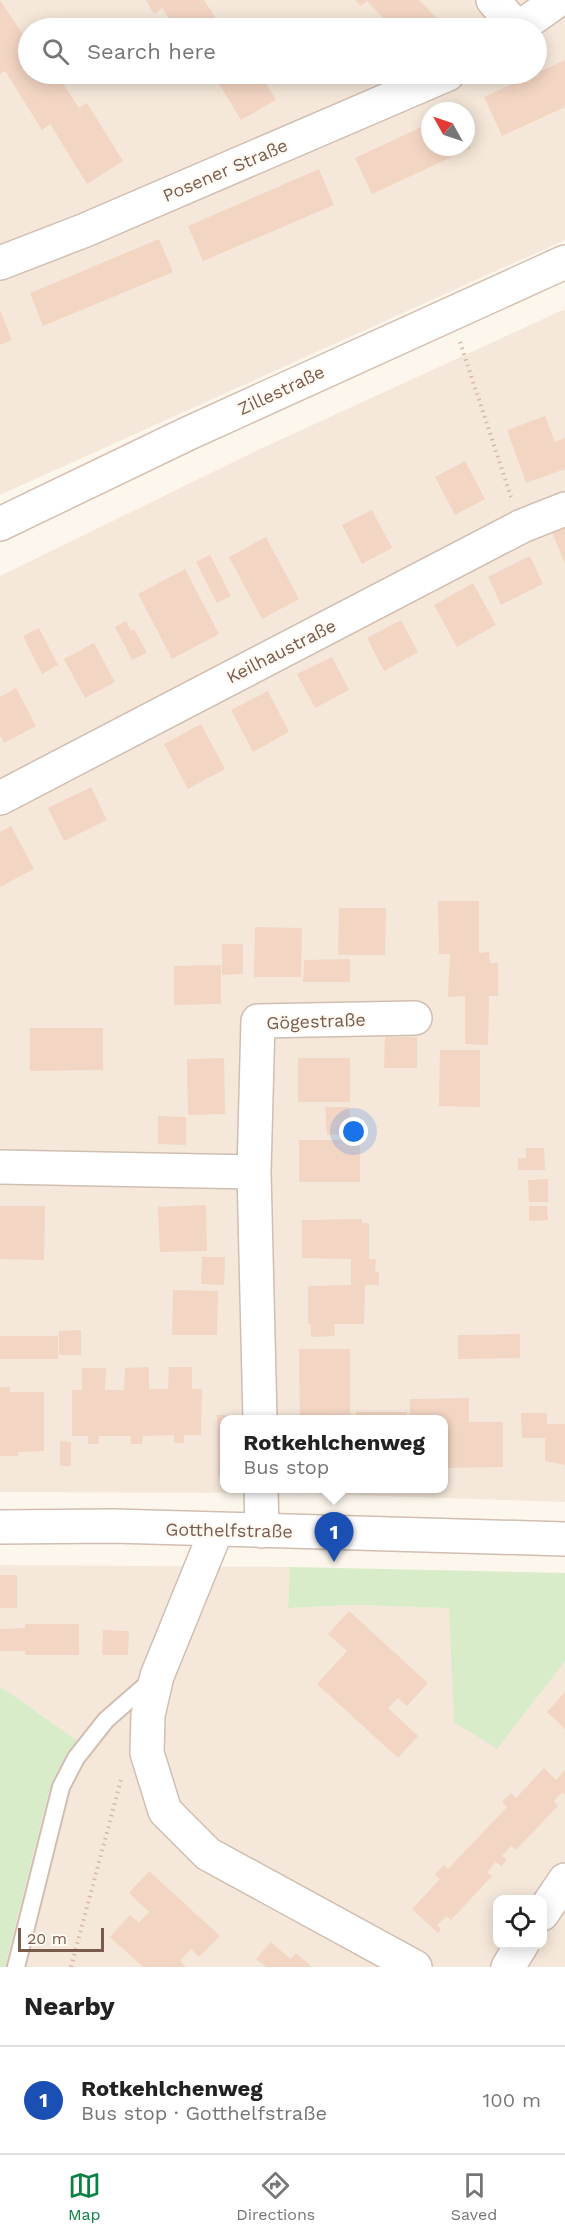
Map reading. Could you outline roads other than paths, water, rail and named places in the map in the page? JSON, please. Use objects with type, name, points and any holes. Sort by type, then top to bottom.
[{"type":"street","points":[[493,0],[509,18]]},
{"type":"street","points":[[532,18],[558,0]]},
{"type":"street","name":"Posener Straße","points":[[0,262],[83,231],[425,84]]},
{"type":"street","name":"Zillestraße","points":[[0,524],[450,313],[565,262]]},
{"type":"street","name":"Keilhaustraße","points":[[0,798],[522,526],[565,510]]},
{"type":"street","name":"Gögestraße","points":[[260,1415],[254,1172],[258,1021],[415,1018]]},
{"type":"street","points":[[0,1167],[254,1172]]},
{"type":"street","points":[[261,1493],[262,1530]]},
{"type":"street","name":"Gotthelfstraße","points":[[0,1527],[113,1526],[216,1531],[262,1530],[565,1539]]},
{"type":"street","points":[[216,1531],[157,1676],[148,1715],[147,1753],[165,1811],[208,1854],[415,1967]]},
{"type":"street","points":[[547,1908],[565,1880]]},
{"type":"street","points":[[507,1967],[519,1949]]},
{"type":"lane","points":[[15,1967],[61,1787],[76,1758],[106,1720],[157,1676]]},
{"type":"place","name":"Rotkehlchenweg","points":[[334,1562]]}]
